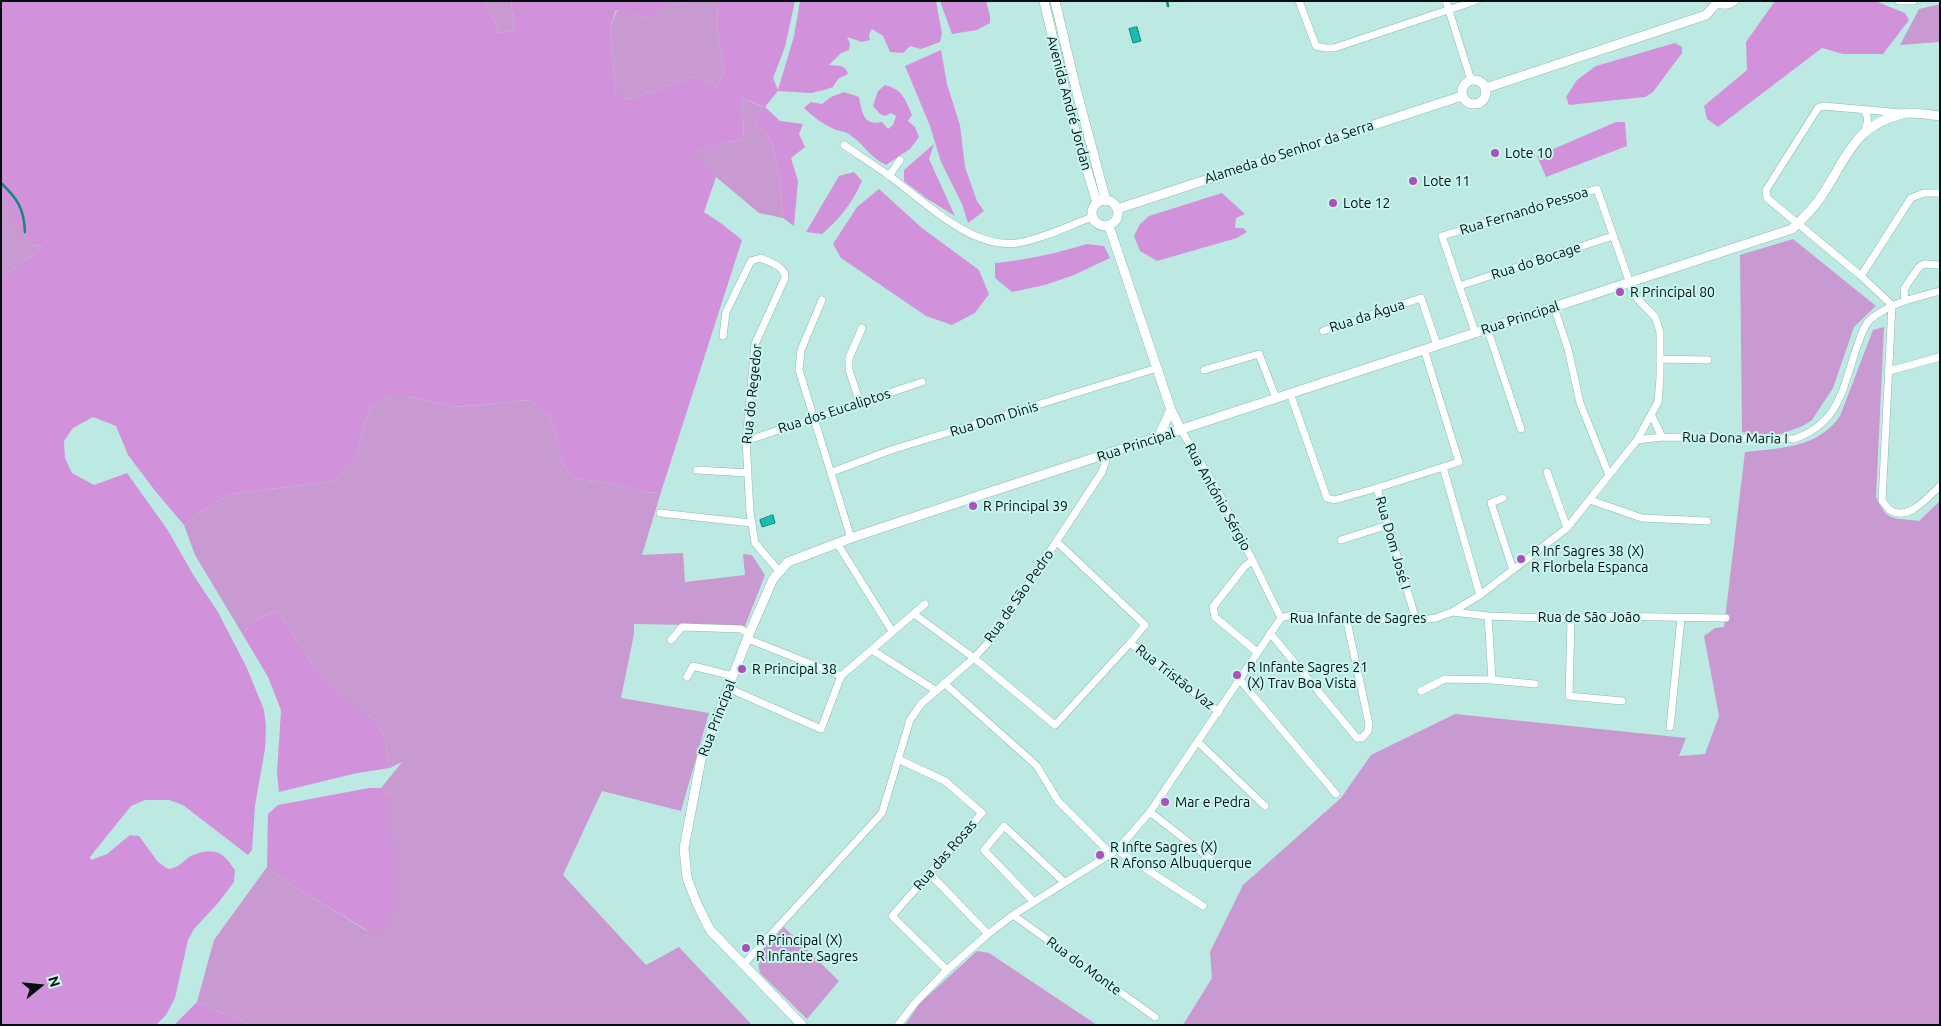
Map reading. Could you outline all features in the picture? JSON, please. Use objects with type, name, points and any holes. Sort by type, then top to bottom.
[{"type":"street","name":"Avenida André Jordan","points":[[1044,1],[1074,127],[1102,202]]},
{"type":"street","name":"Avenida André Jordan","points":[[1055,1],[1102,202]]},
{"type":"street","points":[[1299,1],[1316,46],[1326,48],[1334,48],[1475,1]]},
{"type":"street","points":[[1446,1],[1471,80]]},
{"type":"street","points":[[1486,88],[1706,15],[1716,2],[1729,5],[1735,1]]},
{"type":"street","points":[[1899,1],[1913,1]]},
{"type":"street","points":[[1471,80],[1480,81],[1486,88],[1485,97],[1478,104],[1469,103],[1462,96],[1463,86],[1471,80]]},
{"type":"street","name":"Alameda do Senhor da Serra","points":[[1116,209],[1462,96]]},
{"type":"street","points":[[1904,113],[1823,106],[1818,108],[1766,190],[1767,198],[1862,276],[1892,305],[1882,501],[1890,510],[1901,513],[1915,509],[1940,486]]},
{"type":"street","points":[[1864,110],[1868,116],[1865,130]]},
{"type":"street","name":"Rua Principal","points":[[802,1025],[710,930],[686,878],[684,848],[701,759],[748,636],[773,578],[788,562],[851,538],[1487,328],[1792,230],[1818,200],[1865,130],[1876,123],[1904,113],[1940,116]]},
{"type":"street","points":[[844,145],[962,229],[978,237],[998,242],[1016,243],[1042,236],[1092,217]]},
{"type":"street","points":[[890,176],[900,160]]},
{"type":"street","name":"Rua Fernando Pessoa","points":[[1459,286],[1442,236],[1598,189],[1629,282]]},
{"type":"street","points":[[1862,276],[1911,198],[1924,193],[1940,193]]},
{"type":"street","points":[[1102,202],[1111,202],[1116,209],[1116,219],[1109,226],[1099,225],[1092,217],[1092,212],[1102,202]]},
{"type":"street","name":"Rua António Sérgio","points":[[1109,226],[1171,410],[1220,494],[1282,618]]},
{"type":"street","name":"Rua do Bocage","points":[[1459,286],[1613,236]]},
{"type":"street","name":"Rua do Regedor","points":[[723,336],[726,312],[751,261],[761,258],[782,268],[785,278],[754,344],[746,441],[751,523],[756,543],[780,571]]},
{"type":"street","points":[[1905,301],[1904,289],[1919,267],[1924,264],[1940,265]]},
{"type":"street","name":"Rua Infante de Sagres","points":[[898,1025],[915,1003],[947,970],[988,934],[1033,901],[1114,852],[1150,812],[1219,712],[1257,652],[1282,618],[1291,615],[1416,620],[1436,618],[1452,612],[1480,595],[1567,528],[1637,440],[1652,416],[1658,402],[1660,332],[1655,317],[1634,295],[1629,282]]},
{"type":"street","points":[[1459,286],[1475,332]]},
{"type":"street","name":"Rua Dona Maria I","points":[[1637,440],[1662,436],[1794,439],[1807,434],[1819,427],[1830,416],[1838,402],[1865,326],[1871,318],[1892,305],[1940,292]]},
{"type":"street","name":"Rua da Água","points":[[1323,330],[1421,298],[1437,345]]},
{"type":"street","points":[[822,300],[801,350],[799,370],[851,538]]},
{"type":"street","points":[[1554,307],[1568,349],[1580,403],[1609,475]]},
{"type":"street","points":[[860,403],[849,370],[849,358],[862,328]]},
{"type":"street","points":[[1487,328],[1520,429]]},
{"type":"street","name":"Rua Dom José I","points":[[1416,620],[1377,488],[1459,462],[1424,349]]},
{"type":"street","points":[[1204,370],[1259,354],[1276,398]]},
{"type":"street","points":[[1889,371],[1940,357]]},
{"type":"street","points":[[1660,359],[1708,360]]},
{"type":"street","name":"Rua Dom Dinis","points":[[832,472],[891,450],[1157,368]]},
{"type":"street","name":"Rua dos Eucaliptos","points":[[746,441],[922,382]]},
{"type":"street","points":[[1290,393],[1327,498],[1334,500],[1377,488]]},
{"type":"street","points":[[1158,438],[1171,410]]},
{"type":"street","name":"Rua Dona Maria I","points":[[1652,416],[1662,436]]},
{"type":"street","name":"Rua de São Pedro","points":[[743,965],[882,813],[910,720],[921,704],[935,690],[974,658],[995,635],[1102,472],[1108,454]]},
{"type":"street","points":[[1443,467],[1480,595]]},
{"type":"street","points":[[697,470],[748,473]]},
{"type":"street","points":[[1547,472],[1567,528]]},
{"type":"street","points":[[1503,498],[1491,502],[1513,570]]},
{"type":"street","points":[[1590,500],[1642,518],[1707,521]]},
{"type":"street","points":[[660,513],[751,523]]},
{"type":"street","points":[[1340,540],[1388,525]]},
{"type":"street","points":[[914,614],[974,658],[1055,726],[1145,625],[1057,542]]},
{"type":"street","points":[[837,543],[892,631]]},
{"type":"street","points":[[1252,561],[1213,607],[1215,617],[1257,652]]},
{"type":"street","points":[[728,688],[821,729],[841,676],[925,604]]},
{"type":"street","name":"Rua de São João","points":[[1452,612],[1488,616],[1571,619],[1599,616],[1726,618]]},
{"type":"street","points":[[1488,616],[1492,680]]},
{"type":"street","points":[[1270,633],[1357,738],[1362,738],[1368,731],[1369,724],[1346,617]]},
{"type":"street","points":[[1670,727],[1681,618]]},
{"type":"street","points":[[1571,619],[1569,696],[1622,701]]},
{"type":"street","points":[[671,640],[682,627],[741,629],[748,636],[841,676]]},
{"type":"street","name":"Rua Tristão Vaz","points":[[1130,643],[1219,712]]},
{"type":"street","points":[[872,650],[935,690]]},
{"type":"street","points":[[687,677],[693,666],[733,676]]},
{"type":"street","points":[[1420,691],[1445,678],[1535,684]]},
{"type":"street","points":[[1240,680],[1336,794]]},
{"type":"street","points":[[944,683],[1037,766],[1058,801],[1114,852],[1203,906]]},
{"type":"street","points":[[1198,742],[1264,806]]},
{"type":"street","name":"Rua das Rosas","points":[[898,759],[945,781],[982,813],[892,916],[947,970]]},
{"type":"street","points":[[1150,812],[1219,866]]},
{"type":"street","points":[[1033,901],[984,850],[1004,826],[1064,882]]},
{"type":"street","points":[[929,873],[988,934]]},
{"type":"street","name":"Rua do Monte","points":[[1013,915],[1154,1017]]},
{"type":"shaded area","points":[[1,1],[486,1],[499,33],[514,30],[511,1],[689,1],[677,5],[665,4],[651,19],[616,10],[610,28],[616,93],[627,100],[693,77],[717,87],[724,72],[717,26],[718,1],[795,1],[785,47],[773,78],[778,90],[794,36],[800,1],[936,1],[942,34],[940,42],[921,49],[910,46],[903,53],[890,52],[883,36],[872,29],[869,34],[870,40],[862,42],[847,37],[850,43],[849,50],[841,53],[829,65],[843,67],[848,74],[838,79],[833,87],[811,93],[778,91],[765,107],[780,121],[803,124],[799,134],[805,147],[791,158],[798,181],[794,226],[783,218],[780,182],[772,141],[755,124],[764,107],[742,98],[744,138],[692,152],[716,177],[704,212],[742,240],[661,492],[645,493],[618,484],[572,478],[562,461],[551,417],[530,400],[455,407],[406,396],[389,396],[372,406],[365,422],[356,458],[334,481],[230,494],[204,509],[184,525],[128,455],[116,426],[93,417],[73,428],[64,441],[65,458],[72,473],[94,485],[127,473],[167,529],[194,576],[218,612],[247,668],[264,710],[266,726],[265,749],[255,806],[252,850],[248,855],[183,805],[169,800],[145,800],[131,806],[90,857],[91,860],[107,854],[130,835],[139,836],[158,862],[168,869],[177,866],[196,854],[210,851],[224,856],[235,870],[234,882],[194,929],[188,940],[175,998],[166,1015],[156,1025],[1,1025],[1,278],[43,247],[30,245],[1,195]]},
{"type":"shaded area","points":[[486,1],[511,1],[514,30],[499,33]]},
{"type":"shaded area","points":[[689,1],[718,1],[717,26],[724,72],[717,87],[693,77],[627,100],[616,94],[610,28],[617,10],[651,19],[665,3],[677,5]]},
{"type":"shaded area","points":[[940,1],[986,1],[990,23],[977,30],[952,34]]},
{"type":"shaded area","points":[[1775,1],[1875,1],[1905,13],[1909,20],[1883,54],[1843,54],[1822,48],[1718,127],[1707,119],[1704,106],[1747,70],[1746,42]]},
{"type":"shaded area","points":[[1940,4],[1940,42],[1900,45],[1919,9]]},
{"type":"shaded area","points":[[1675,43],[1682,47],[1682,53],[1653,92],[1645,97],[1569,105],[1566,97],[1577,80],[1596,66]]},
{"type":"shaded area","points":[[941,50],[947,84],[960,125],[965,167],[977,201],[984,211],[968,223],[962,204],[941,162],[930,126],[905,66]]},
{"type":"shaded area","points":[[885,85],[900,92],[903,96],[912,115],[908,121],[915,127],[919,137],[910,149],[886,165],[875,158],[852,136],[827,125],[804,108],[811,102],[822,104],[831,97],[844,92],[859,97],[864,117],[867,120],[876,123],[882,122],[888,129],[893,125],[896,116],[891,113],[885,116],[880,114],[873,106],[878,91]]},
{"type":"shaded area","points":[[742,98],[765,108],[755,124],[772,141],[780,182],[783,218],[759,213],[716,177],[691,152],[744,138]]},
{"type":"shaded area","points":[[1616,122],[1625,122],[1627,146],[1546,177],[1537,156]]},
{"type":"shaded area","points":[[934,144],[929,159],[955,216],[926,198],[904,181],[904,170]]},
{"type":"shaded area","points":[[854,172],[862,181],[845,210],[822,234],[806,232],[839,176]]},
{"type":"shaded area","points":[[879,189],[922,228],[979,270],[989,294],[975,313],[952,325],[926,316],[841,258],[833,244],[857,207]]},
{"type":"shaded area","points":[[1,192],[30,245],[43,247],[1,278]]},
{"type":"shaded area","points":[[1222,193],[1245,214],[1236,218],[1235,228],[1243,228],[1247,232],[1237,238],[1157,261],[1140,251],[1134,236],[1140,224],[1149,216]]},
{"type":"shaded area","points":[[1793,239],[1876,306],[1854,327],[1833,388],[1812,420],[1803,426],[1781,434],[1751,434],[1742,432],[1740,255]]},
{"type":"shaded area","points":[[1087,244],[1104,246],[1110,258],[1074,275],[1045,285],[1012,292],[995,278],[995,263],[1042,256]]},
{"type":"shaded area","points":[[1884,327],[1876,497],[1888,515],[1897,519],[1919,521],[1940,501],[1940,1025],[1183,1025],[1212,978],[1210,952],[1243,885],[1341,798],[1371,755],[1455,714],[1686,738],[1679,756],[1705,754],[1719,716],[1704,636],[1715,628],[1724,627],[1745,452],[1798,444],[1821,435],[1831,427],[1840,416],[1873,330]]},
{"type":"shaded area","points":[[389,396],[406,396],[455,407],[530,400],[551,417],[562,461],[572,478],[618,484],[645,493],[661,492],[642,555],[683,553],[685,582],[745,575],[743,554],[752,555],[765,575],[745,626],[634,624],[634,634],[621,698],[709,713],[681,811],[602,791],[563,875],[646,965],[679,947],[752,1025],[251,1025],[197,1002],[214,940],[267,867],[367,931],[389,796],[381,788],[402,762],[390,768],[385,741],[376,723],[370,716],[352,707],[332,687],[301,648],[278,610],[251,622],[243,635],[195,555],[184,525],[204,509],[230,494],[334,481],[356,458],[365,422],[372,406]]},
{"type":"shaded area","points":[[278,610],[301,648],[332,687],[352,706],[370,716],[376,723],[385,741],[390,768],[357,773],[279,792],[277,773],[281,710],[268,677],[243,635],[251,622]]},
{"type":"shaded area","points":[[369,788],[381,788],[389,796],[394,863],[394,905],[388,927],[368,931],[267,867],[268,814],[278,805]]},
{"type":"shaded area","points":[[784,927],[839,981],[807,1019],[760,973],[759,959],[762,953]]},
{"type":"shaded area","points":[[977,951],[989,953],[1097,1025],[905,1025],[920,1003]]},
{"type":"shaded area","points":[[197,1002],[251,1025],[174,1025]]},
{"type":"water","points":[[1137,27],[1141,41],[1133,43],[1129,29]]},
{"type":"water","points":[[773,515],[775,523],[762,527],[760,520]]},
{"type":"waterway","points":[[1167,1],[1168,6]]},
{"type":"waterway","points":[[1,183],[12,194],[19,205],[25,232]]},
{"type":"place","name":"Lote 10","points":[[1495,153]]},
{"type":"place","name":"Lote 11","points":[[1413,181]]},
{"type":"place","name":"Lote 12","points":[[1333,203]]},
{"type":"place","name":"R Principal 80","points":[[1620,292]]},
{"type":"place","name":"R Principal 39","points":[[973,506]]},
{"type":"place","name":"R Inf Sagres 38 (X) R Florbela Espanca","points":[[1521,559]]},
{"type":"place","name":"R Principal 38","points":[[742,669]]},
{"type":"place","name":"R Infante Sagres 21 (X) Trav Boa Vista","points":[[1237,675]]},
{"type":"place","name":"Mar e Pedra","points":[[1165,802]]},
{"type":"place","name":"R Infte Sagres (X) R Afonso Albuquerque","points":[[1100,855]]},
{"type":"place","name":"R Principal (X) R Infante Sagres","points":[[746,948]]}]
